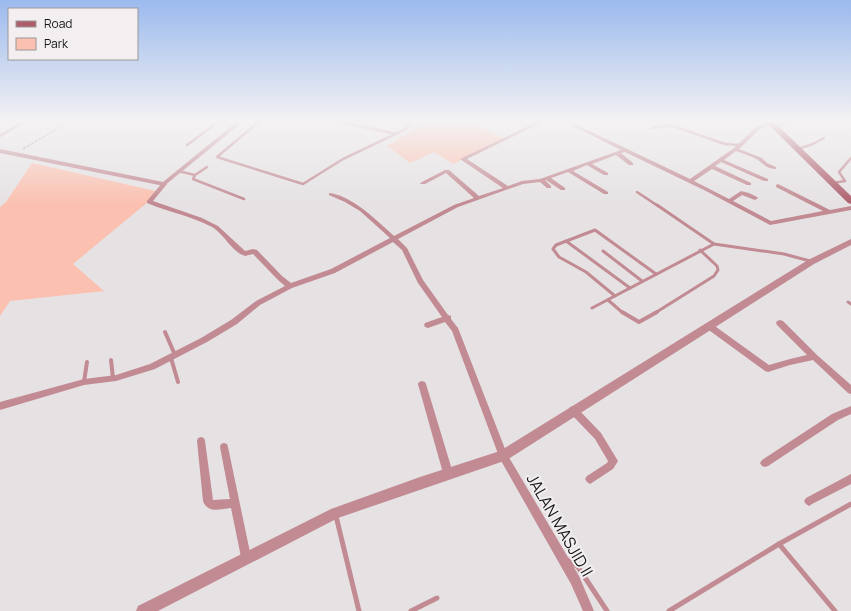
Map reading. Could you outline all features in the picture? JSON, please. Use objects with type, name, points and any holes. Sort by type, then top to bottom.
[{"type":"main road","points":[[798,149],[851,202]]},
{"type":"street","points":[[206,149],[164,184],[149,202],[215,226],[235,244],[242,253],[245,254],[253,251],[255,252],[290,286]]},
{"type":"street","points":[[485,149],[463,159],[507,188]]},
{"type":"street","points":[[622,149],[690,181],[770,223],[851,208]]},
{"type":"street","points":[[690,181],[712,167],[735,149]]},
{"type":"street","points":[[740,149],[760,159],[764,164],[774,168]]},
{"type":"street","points":[[0,406],[84,382],[113,378],[152,367],[204,340],[234,322],[258,303],[290,286],[333,271],[456,206],[522,183],[544,179],[625,150]]},
{"type":"street","points":[[0,151],[164,184]]},
{"type":"street","points":[[617,152],[631,164]]},
{"type":"street","points":[[721,160],[766,180]]},
{"type":"street","points":[[587,163],[606,174]]},
{"type":"street","points":[[712,167],[749,184]]},
{"type":"street","points":[[568,170],[606,193]]},
{"type":"street","points":[[423,183],[447,172],[478,198]]},
{"type":"street","points":[[544,179],[549,187]]},
{"type":"street","points":[[544,179],[563,189]]},
{"type":"street","points":[[778,186],[829,212]]},
{"type":"street","points":[[729,201],[741,193],[755,198]]},
{"type":"street","name":"JALAN MASJID II","points":[[331,194],[362,210],[405,249],[420,281],[448,318],[455,330],[503,456],[575,580],[589,611]]},
{"type":"street","points":[[143,611],[335,513],[448,473],[503,456],[573,410],[811,262],[851,242]]},
{"type":"street","points":[[428,325],[448,318]]},
{"type":"street","points":[[780,324],[814,358],[851,390]]},
{"type":"street","points":[[709,326],[768,369],[790,362],[814,358]]},
{"type":"street","points":[[422,384],[448,473]]},
{"type":"street","points":[[573,410],[598,436],[613,461],[610,466],[590,479]]},
{"type":"street","points":[[765,463],[835,417],[851,410]]},
{"type":"street","points":[[201,441],[208,501],[210,504],[214,505],[235,503]]},
{"type":"street","points":[[224,447],[246,558]]},
{"type":"street","points":[[809,501],[851,479]]},
{"type":"lane","points":[[226,149],[217,157],[301,184],[309,182],[343,159],[366,149]]},
{"type":"lane","points":[[832,183],[845,182],[839,172],[851,158]]},
{"type":"lane","points":[[178,171],[195,175],[207,167]]},
{"type":"lane","points":[[195,175],[193,179],[197,182],[244,200]]},
{"type":"lane","points":[[637,192],[714,244],[784,254],[811,262]]},
{"type":"lane","points":[[616,296],[586,272],[564,260],[554,251],[553,249],[556,245],[595,230],[656,274]]},
{"type":"lane","points":[[566,241],[630,288]]},
{"type":"lane","points":[[592,308],[714,244]]},
{"type":"lane","points":[[608,300],[632,319],[639,322],[643,321],[714,276],[718,270],[717,266],[700,250]]},
{"type":"lane","points":[[603,251],[642,282]]},
{"type":"lane","points":[[165,332],[173,357],[178,382]]},
{"type":"lane","points":[[111,360],[113,378]]},
{"type":"lane","points":[[84,382],[87,362]]},
{"type":"lane","points":[[669,611],[779,544],[851,504]]},
{"type":"lane","points":[[335,513],[359,611]]},
{"type":"lane","points":[[779,544],[835,611]]},
{"type":"lane","points":[[562,557],[578,567],[607,611]]},
{"type":"lane","points":[[411,611],[437,598]]},
{"type":"path","points":[[16,153],[23,149]]},
{"type":"green space","points":[[390,149],[484,149],[453,164],[434,152],[410,163]]},
{"type":"green space","points":[[32,163],[160,192],[73,264],[104,291],[10,301],[0,316],[0,207],[6,202]]}]
